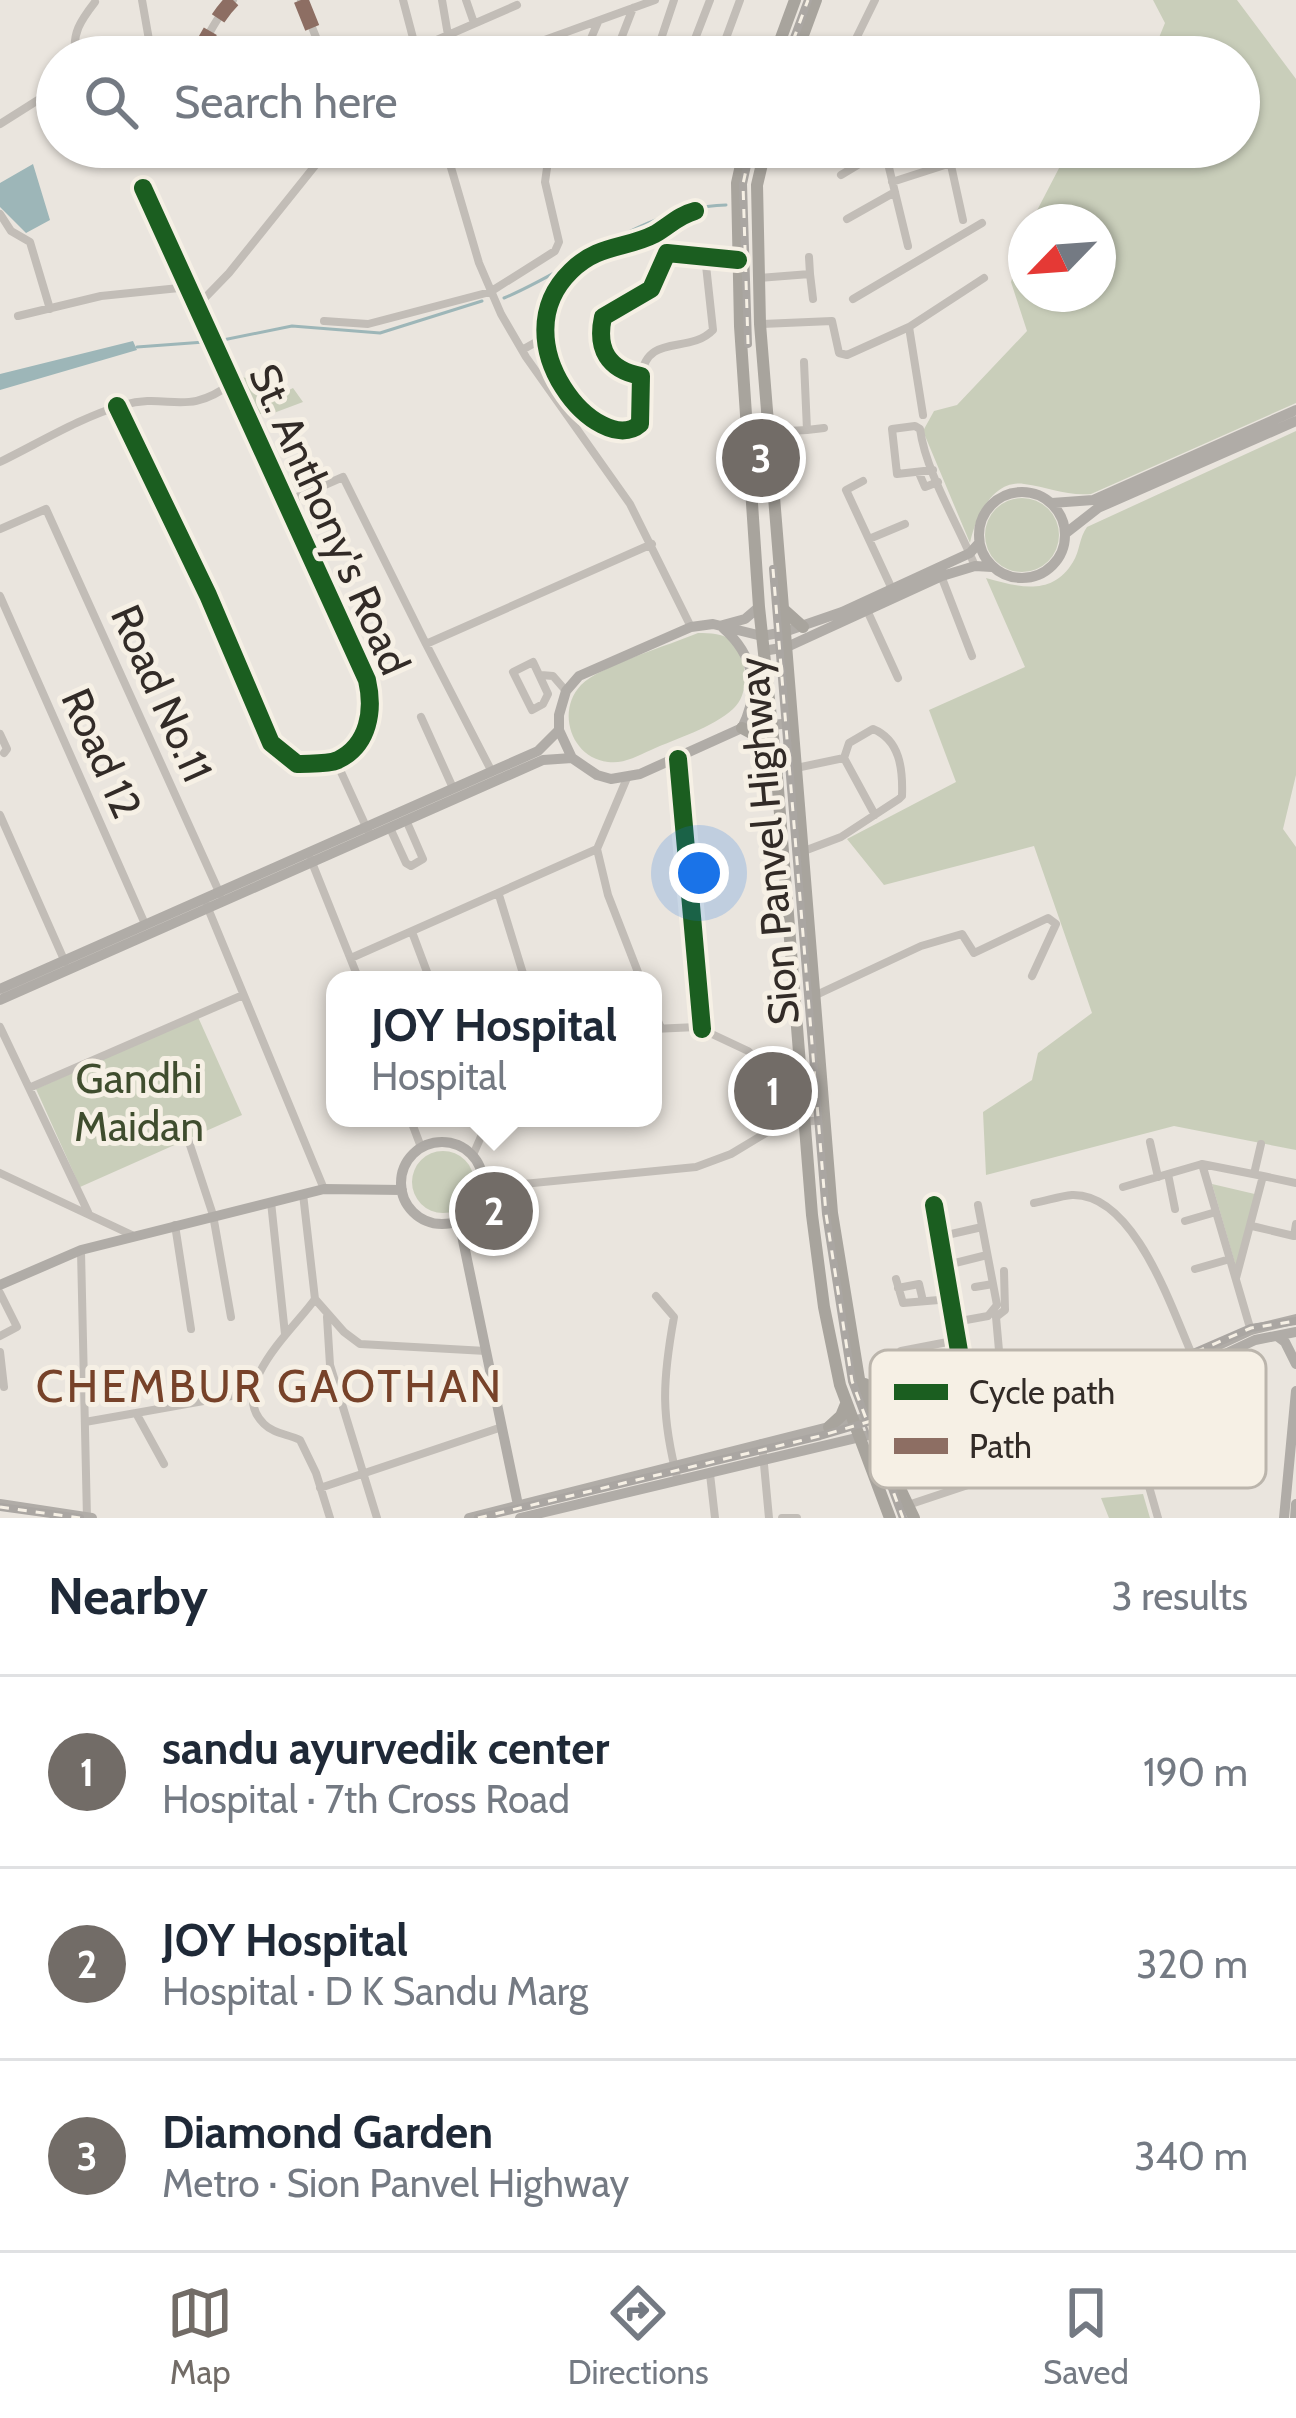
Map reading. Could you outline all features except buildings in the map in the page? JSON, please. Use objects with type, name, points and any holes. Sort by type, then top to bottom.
[{"type":"highway","points":[[782,36],[795,0]]},
{"type":"highway","points":[[803,36],[816,0]]},
{"type":"highway","name":"Sion Panvel Highway","points":[[741,168],[738,260],[759,607],[803,1119],[824,1307],[846,1404],[870,1469]]},
{"type":"highway","name":"Sion Panvel Highway","points":[[761,168],[757,185],[760,324],[832,1213],[860,1379],[870,1410]]},
{"type":"highway","points":[[782,608],[813,627]]},
{"type":"highway","points":[[742,728],[755,735],[776,764]]},
{"type":"highway","points":[[860,1379],[870,1388]]},
{"type":"highway","points":[[829,1427],[842,1416],[846,1404]]},
{"type":"highway","name":"Sion Panvel Highway","points":[[878,1488],[890,1518]]},
{"type":"highway","name":"Sion Panvel Highway","points":[[900,1489],[911,1512]]},
{"type":"main road","points":[[720,626],[762,644],[786,639],[972,560],[1004,575],[1034,578],[1058,561],[1066,533],[1098,508],[1288,421],[1296,410]]},
{"type":"main road","points":[[972,560],[980,543],[983,516],[1001,497],[1028,492],[1052,503],[1093,500],[1231,445]]},
{"type":"main road","points":[[1052,503],[1066,533]]},
{"type":"main road","points":[[980,543],[992,567]]},
{"type":"main road","points":[[759,607],[745,619],[691,627],[592,668],[564,696],[560,730],[572,758],[596,775],[627,778],[742,728],[792,723]]},
{"type":"main road","points":[[720,626],[747,653],[752,669],[750,712],[742,728]]},
{"type":"main road","points":[[0,1000],[545,747],[560,730]]},
{"type":"main road","points":[[368,832],[390,828],[543,760],[572,758]]},
{"type":"main road","points":[[0,989],[66,966]]},
{"type":"main road","points":[[448,1142],[473,1156],[483,1188],[475,1208],[459,1221],[447,1224],[423,1219],[405,1201],[405,1166],[421,1147],[448,1142]]},
{"type":"main road","points":[[0,1289],[81,1250],[132,1235],[324,1189],[402,1190]]},
{"type":"main road","points":[[459,1221],[520,1518],[870,1437]]},
{"type":"main road","points":[[1225,1350],[1296,1319]]},
{"type":"main road","points":[[1253,1335],[1296,1332]]},
{"type":"main road","points":[[1277,1336],[1296,1364]]},
{"type":"main road","points":[[1219,1350],[1230,1347]]},
{"type":"main road","points":[[1295,1518],[1296,1391]]},
{"type":"main road","points":[[469,1518],[870,1416]]},
{"type":"main road","points":[[602,1483],[606,1498]]},
{"type":"main road","points":[[1284,1518],[1293,1501]]},
{"type":"main road","points":[[0,1504],[89,1518]]},
{"type":"street","points":[[142,0],[148,36]]},
{"type":"street","points":[[206,36],[233,0]]},
{"type":"street","points":[[302,0],[316,36]]},
{"type":"street","points":[[403,0],[412,36]]},
{"type":"street","points":[[442,0],[448,35],[518,5]]},
{"type":"street","points":[[466,0],[474,23]]},
{"type":"street","points":[[607,0],[611,16]]},
{"type":"street","points":[[662,36],[674,0]]},
{"type":"street","points":[[696,36],[710,0]]},
{"type":"street","points":[[727,36],[740,0]]},
{"type":"street","points":[[857,36],[875,0]]},
{"type":"street","points":[[556,36],[651,1]]},
{"type":"street","points":[[74,36],[95,2]]},
{"type":"street","points":[[622,36],[633,8]]},
{"type":"street","points":[[592,36],[598,21]]},
{"type":"street","points":[[0,124],[36,101]]},
{"type":"street","points":[[197,306],[313,168]]},
{"type":"street","points":[[452,168],[490,292],[522,350],[630,504],[691,627]]},
{"type":"street","points":[[324,321],[368,324],[490,292],[555,251],[559,242],[544,182],[546,168]]},
{"type":"street","points":[[841,175],[852,168]]},
{"type":"street","points":[[889,168],[908,246]]},
{"type":"street","points":[[848,219],[894,187],[938,168]]},
{"type":"street","points":[[951,168],[963,220]]},
{"type":"street","name":"St. Anthony's Road","points":[[143,188],[367,680],[373,705],[361,742],[336,761]]},
{"type":"street","points":[[695,211],[649,237],[610,246],[569,272],[550,306],[544,337],[552,371],[567,395],[597,421],[637,429],[643,364],[653,351],[704,338],[712,330],[705,256]]},
{"type":"street","points":[[0,214],[11,231],[30,242],[50,309]]},
{"type":"street","points":[[853,299],[982,223]]},
{"type":"street","points":[[640,376],[613,366],[607,358],[601,347],[603,317],[651,289],[667,254],[664,227]]},
{"type":"street","points":[[667,254],[738,260]]},
{"type":"street","points":[[808,257],[813,299]]},
{"type":"street","points":[[759,278],[810,274]]},
{"type":"street","points":[[760,324],[832,322],[839,353],[847,355],[909,327],[984,278]]},
{"type":"street","points":[[18,316],[101,296],[189,287]]},
{"type":"street","points":[[909,327],[923,416]]},
{"type":"street","points":[[522,350],[544,337]]},
{"type":"street","points":[[804,362],[807,430]]},
{"type":"street","points":[[0,462],[117,406],[144,400],[184,405],[211,399],[232,383]]},
{"type":"street","points":[[117,406],[208,595],[271,743],[297,764],[336,761],[368,832]]},
{"type":"street","points":[[933,470],[903,476],[896,472],[894,427],[918,427],[972,560]]},
{"type":"street","points":[[769,432],[824,428]]},
{"type":"street","points":[[919,473],[925,487],[938,482]]},
{"type":"street","points":[[286,502],[343,477],[492,772]]},
{"type":"street","points":[[863,481],[846,490],[894,593]]},
{"type":"street","name":"Road No.11","points":[[0,529],[46,509],[221,897]]},
{"type":"street","points":[[868,539],[905,524]]},
{"type":"street","points":[[426,644],[652,544]]},
{"type":"street","points":[[940,572],[972,656]]},
{"type":"street","name":"Road 12","points":[[0,596],[148,930]]},
{"type":"street","points":[[866,606],[898,678]]},
{"type":"street","points":[[533,662],[541,675],[548,694],[543,704],[530,710],[513,672],[533,662]]},
{"type":"street","points":[[541,675],[553,676],[564,696]]},
{"type":"street","points":[[548,694],[564,696]]},
{"type":"street","points":[[421,717],[454,789]]},
{"type":"street","points":[[803,852],[841,837],[875,815],[902,796],[895,748],[886,735],[873,729],[848,743],[844,758],[875,815]]},
{"type":"street","points":[[0,734],[7,749],[4,753]]},
{"type":"street","points":[[796,768],[844,758]]},
{"type":"street","points":[[678,759],[702,1029]]},
{"type":"street","points":[[627,778],[597,849],[608,896],[637,971]]},
{"type":"street","points":[[0,815],[66,966]]},
{"type":"street","points":[[390,828],[411,866],[424,859],[406,820]]},
{"type":"street","points":[[351,958],[597,849]]},
{"type":"street","points":[[309,858],[356,971]]},
{"type":"street","points":[[499,895],[523,971]]},
{"type":"street","points":[[205,904],[324,1189]]},
{"type":"street","points":[[814,996],[921,946],[962,934],[974,953],[1048,919],[1056,924],[1053,938],[1032,976]]},
{"type":"street","points":[[412,932],[427,971]]},
{"type":"street","points":[[29,1088],[243,995]]},
{"type":"street","points":[[0,1027],[88,1212]]},
{"type":"street","points":[[662,1028],[702,1029],[748,1052],[767,1068],[800,1073]]},
{"type":"street","points":[[483,1188],[696,1167],[731,1154],[781,1124],[824,1120]]},
{"type":"street","points":[[413,1127],[421,1147]]},
{"type":"street","points":[[473,1156],[485,1127]]},
{"type":"street","points":[[188,1139],[213,1216],[231,1317]]},
{"type":"street","points":[[1150,1142],[1175,1209]]},
{"type":"street","points":[[1236,1278],[1252,1226],[1261,1144]]},
{"type":"street","points":[[1202,1164],[1253,1335]]},
{"type":"street","points":[[1123,1187],[1202,1164],[1296,1184]]},
{"type":"street","points":[[0,1173],[132,1235]]},
{"type":"street","points":[[303,1194],[316,1299],[360,1344],[486,1351]]},
{"type":"street","points":[[1034,1203],[1074,1195],[1100,1202],[1116,1213],[1140,1243],[1189,1350]]},
{"type":"street","points":[[271,1202],[285,1335]]},
{"type":"street","points":[[934,1205],[960,1350]]},
{"type":"street","points":[[955,1322],[993,1312],[997,1305],[978,1205]]},
{"type":"street","points":[[1185,1221],[1216,1212]]},
{"type":"street","points":[[1252,1226],[1294,1236],[1296,1224]]},
{"type":"street","points":[[176,1225],[190,1329]]},
{"type":"street","points":[[947,1235],[982,1227]]},
{"type":"street","points":[[81,1250],[89,1518]]},
{"type":"street","points":[[951,1264],[987,1255]]},
{"type":"street","points":[[1195,1269],[1230,1259]]},
{"type":"street","points":[[999,1350],[996,1317],[1005,1310],[1004,1271]]},
{"type":"street","points":[[923,1301],[920,1284],[897,1283],[903,1303],[951,1299]]},
{"type":"street","points":[[975,1288],[993,1284]]},
{"type":"street","points":[[0,1289],[17,1327],[0,1336]]},
{"type":"street","points":[[656,1296],[674,1317],[664,1371],[664,1427],[678,1481]]},
{"type":"street","points":[[316,1299],[271,1354],[254,1392],[253,1408],[262,1423],[300,1440],[329,1518]]},
{"type":"street","points":[[327,1315],[330,1365],[377,1518]]},
{"type":"street","points":[[907,1350],[958,1340]]},
{"type":"street","points":[[0,1352],[4,1387]]},
{"type":"street","points":[[85,1422],[254,1392]]},
{"type":"street","points":[[136,1413],[164,1464]]},
{"type":"street","points":[[320,1488],[502,1427]]},
{"type":"street","points":[[762,1444],[769,1518]]},
{"type":"street","points":[[710,1474],[715,1518]]},
{"type":"street","points":[[911,1512],[966,1488]]},
{"type":"street","points":[[1149,1488],[1158,1518]]},
{"type":"street","points":[[782,1518],[797,1518]]},
{"type":"green space","points":[[1153,0],[1237,0],[1296,79],[1296,403],[1091,494],[1024,484],[1003,488],[981,512],[970,543],[923,431],[934,411],[957,405],[1027,331],[1021,312],[1116,312],[1116,204],[1040,204],[1059,168],[1260,168],[1260,36],[1160,36],[1165,23]]},
{"type":"green space","points":[[242,377],[259,381],[262,387],[276,381],[285,392],[293,388],[303,402],[259,414]]},
{"type":"green space","points":[[1296,431],[1296,775],[1283,829],[1296,847],[1296,1150],[1174,1126],[986,1175],[983,1112],[1032,1080],[1038,1053],[1092,1013],[1034,846],[884,885],[847,839],[956,782],[929,710],[1025,667],[986,578],[1022,586],[1055,581],[1073,562],[1087,527]]},
{"type":"green space","points":[[1022,498],[1048,509],[1059,535],[1048,561],[1022,572],[996,561],[985,535],[996,509]]},
{"type":"green space","points":[[698,633],[725,637],[738,649],[744,686],[733,709],[705,727],[625,761],[608,762],[585,752],[569,720],[569,707],[581,685],[619,663]]},
{"type":"green space","name":"Gandhi Maidan","points":[[198,1017],[242,1115],[80,1187],[36,1089]]},
{"type":"green space","points":[[443,1151],[465,1160],[474,1182],[465,1204],[443,1213],[421,1204],[412,1182],[421,1160]]},
{"type":"green space","points":[[1212,1184],[1259,1195],[1239,1277]]},
{"type":"green space","points":[[1143,1494],[1150,1518],[1109,1518],[1101,1498]]},
{"type":"water","points":[[33,164],[50,220],[26,233],[0,207],[0,183]]},
{"type":"water","points":[[133,341],[137,350],[0,390],[0,374]]},
{"type":"waterway","points":[[504,298],[639,227],[695,208],[726,205]]},
{"type":"waterway","points":[[137,347],[218,341],[292,326],[380,333],[482,301]]},
{"type":"railway","points":[[795,36],[808,0]]},
{"type":"railway","points":[[746,168],[748,344]]},
{"type":"railway","points":[[773,569],[826,1214],[852,1381],[870,1429]]},
{"type":"railway","points":[[1200,1350],[1251,1328],[1296,1321]]},
{"type":"railway","points":[[478,1518],[870,1421]]},
{"type":"railway","points":[[892,1488],[903,1518]]},
{"type":"railway","points":[[0,1507],[80,1518]]},
{"type":"marked path","points":[[207,36],[233,0]]},
{"type":"marked path","points":[[301,0],[316,36]]},
{"type":"cycle path","points":[[117,406],[208,595],[271,743],[297,764],[338,760],[357,745],[367,726],[367,680],[143,188]]},
{"type":"cycle path","points":[[695,211],[644,239],[581,262],[551,299],[545,330],[550,360],[581,410],[602,425],[623,430],[640,424],[641,376],[620,369],[607,356],[601,339],[603,317],[651,289],[667,253],[738,260]]},
{"type":"cycle path","points":[[678,759],[702,1029]]},
{"type":"cycle path","points":[[934,1205],[959,1350]]},
{"type":"place","name":"Diamond Garden","points":[[761,458]]},
{"type":"place","name":"sandu ayurvedik center","points":[[773,1091]]},
{"type":"place","name":"JOY Hospital","points":[[494,1211]]},
{"type":"district","name":"CHEMBUR GAOTHAN","points":[[270,1386]]}]
